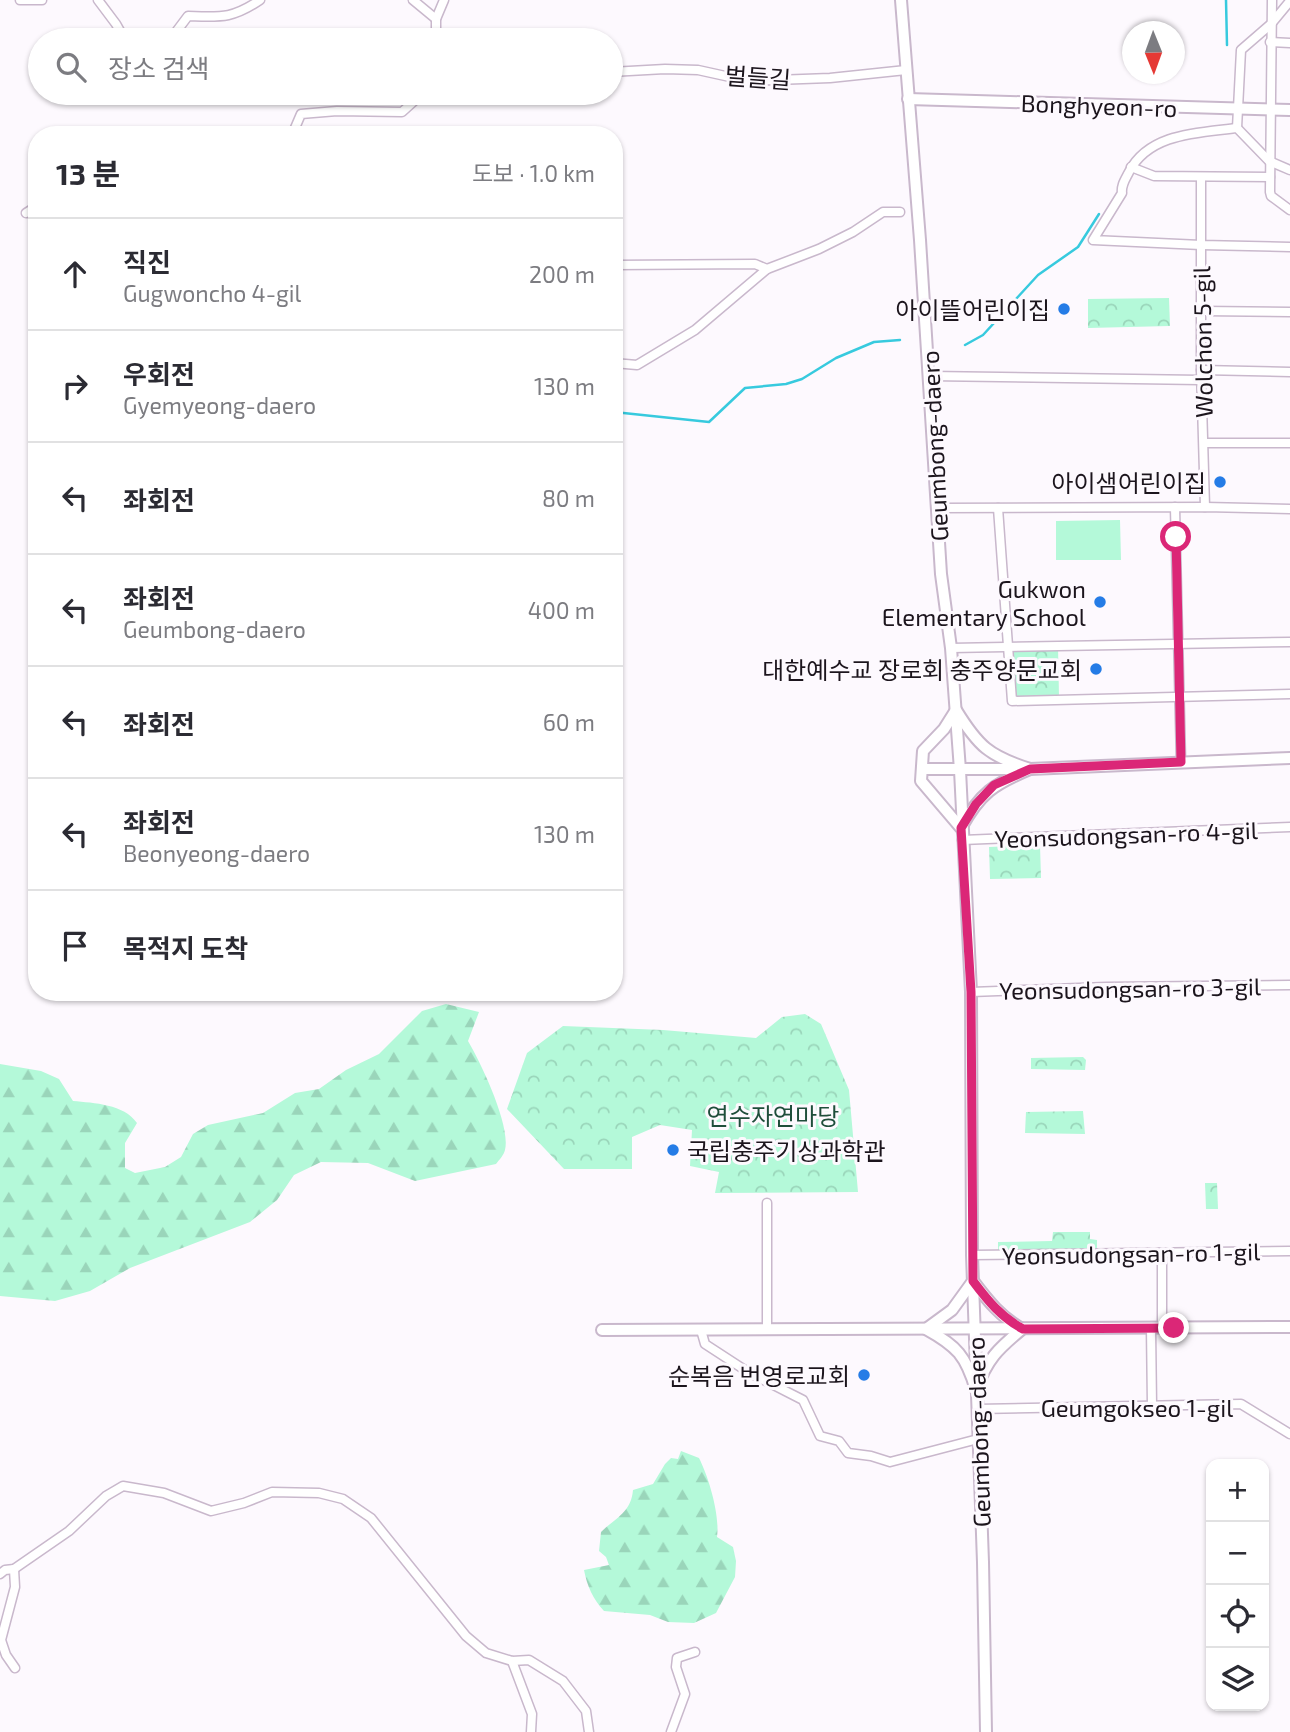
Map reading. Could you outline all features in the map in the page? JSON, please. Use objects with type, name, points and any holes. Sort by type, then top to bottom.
[{"type":"street","points":[[19,0],[41,0]]},
{"type":"street","points":[[97,0],[118,28]]},
{"type":"street","points":[[179,28],[188,16],[235,14],[260,0]]},
{"type":"street","points":[[413,0],[436,19]]},
{"type":"street","points":[[436,28],[436,19],[444,0]]},
{"type":"street","name":"Geumbong-daero","points":[[901,0],[930,376],[941,574],[956,710],[971,992],[972,1255],[986,1732]]},
{"type":"street","points":[[1272,0],[1269,110],[1271,196],[1290,210]]},
{"type":"street","points":[[1237,128],[1241,50],[1271,24],[1290,1]]},
{"type":"street","points":[[1270,42],[1290,43]]},
{"type":"street","name":"벌들길","points":[[623,71],[698,70],[748,81],[830,78],[906,70]]},
{"type":"street","name":"Bonghyeon-ro","points":[[908,99],[1290,110]]},
{"type":"street","points":[[296,126],[301,114],[337,111],[402,112],[410,105]]},
{"type":"street","points":[[1237,128],[1269,161],[1290,170]]},
{"type":"street","points":[[1237,128],[1163,139],[1141,156],[1131,167],[1121,187],[1122,193],[1093,240],[1201,246],[1290,247]]},
{"type":"street","points":[[1131,167],[1154,176],[1270,177]]},
{"type":"street","name":"Wolchon 5-gil","points":[[1201,177],[1200,370],[1205,507]]},
{"type":"street","points":[[623,364],[637,365],[695,330],[767,268],[819,249],[853,232],[883,212],[900,212]]},
{"type":"street","points":[[623,265],[755,264],[767,268]]},
{"type":"street","points":[[1202,311],[1290,312]]},
{"type":"street","points":[[1200,370],[1290,372]]},
{"type":"street","points":[[930,376],[1201,380]]},
{"type":"street","points":[[1204,443],[1290,443]]},
{"type":"street","points":[[1175,507],[1181,762]]},
{"type":"street","points":[[937,508],[1290,509]]},
{"type":"street","points":[[998,508],[1012,701],[1290,694]]},
{"type":"street","points":[[951,648],[1290,642]]},
{"type":"street","points":[[956,710],[981,746],[1010,762],[1030,769],[994,785],[976,804],[961,828],[921,781],[923,751],[944,729],[956,710]]},
{"type":"street","points":[[922,769],[1030,769],[1290,758]]},
{"type":"street","name":"Yeonsudongsan-ro 4-gil","points":[[962,840],[1290,827]]},
{"type":"street","name":"Yeonsudongsan-ro 3-gil","points":[[971,992],[1290,985]]},
{"type":"street","points":[[767,1203],[767,1329]]},
{"type":"street","name":"Yeonsudongsan-ro 1-gil","points":[[972,1255],[1290,1251]]},
{"type":"street","points":[[1152,1406],[1162,1253]]},
{"type":"street","points":[[926,1329],[953,1310],[973,1281],[996,1310],[1023,1329]]},
{"type":"street","points":[[603,1329],[1290,1327]]},
{"type":"street","points":[[926,1329],[958,1350],[969,1366],[976,1390]]},
{"type":"street","points":[[976,1390],[984,1367],[997,1350],[1023,1329]]},
{"type":"street","points":[[701,1330],[705,1344],[748,1372],[803,1400],[820,1436],[838,1441],[848,1452],[890,1462],[978,1439]]},
{"type":"street","name":"Geumgokseo 1-gil","points":[[977,1409],[1241,1404],[1287,1432]]},
{"type":"street","points":[[1287,1432],[1290,1422]]},
{"type":"street","points":[[0,1574],[14,1569],[69,1531],[106,1496],[123,1486],[164,1493],[211,1511],[244,1503],[271,1492],[319,1493],[343,1499],[371,1518],[466,1636],[486,1653],[512,1661],[529,1660],[563,1681],[586,1711],[589,1732]]},
{"type":"street","points":[[14,1569],[15,1587],[1,1640],[6,1655],[15,1668]]},
{"type":"street","points":[[671,1732],[685,1694],[676,1667],[677,1658],[695,1652]]},
{"type":"street","points":[[512,1661],[533,1714],[531,1732]]},
{"type":"green space","points":[[1169,298],[1170,326],[1088,328],[1088,299]]},
{"type":"green space","points":[[1120,520],[1121,560],[1056,560],[1056,521]]},
{"type":"green space","points":[[1058,646],[1059,697],[1013,696],[1012,651]]},
{"type":"green space","points":[[1040,845],[1041,878],[990,879],[989,847]]},
{"type":"green space","points":[[446,1004],[479,1012],[468,1041],[487,1079],[504,1126],[505,1150],[496,1164],[415,1181],[368,1163],[321,1162],[294,1175],[277,1200],[250,1222],[130,1268],[90,1291],[55,1301],[0,1296],[0,1064],[41,1071],[59,1079],[73,1101],[117,1108],[131,1117],[137,1123],[125,1143],[125,1168],[135,1173],[165,1167],[181,1157],[193,1134],[208,1125],[263,1113],[295,1093],[319,1089],[346,1070],[379,1054],[422,1011]]},
{"type":"green space","name":"연수자연마당","points":[[805,1014],[821,1024],[849,1090],[858,1192],[715,1193],[719,1172],[690,1166],[692,1130],[660,1125],[632,1137],[632,1169],[564,1169],[507,1109],[527,1053],[563,1026],[663,1030],[756,1038],[782,1017]]},
{"type":"green space","points":[[1083,1057],[1086,1060],[1085,1070],[1031,1069],[1031,1058]]},
{"type":"green space","points":[[1083,1111],[1085,1134],[1025,1133],[1026,1112]]},
{"type":"green space","points":[[1205,1183],[1217,1183],[1218,1209],[1206,1209]]},
{"type":"green space","points":[[1053,1232],[1090,1232],[1090,1239],[1097,1240],[1097,1250],[998,1251],[998,1242],[1052,1241]]},
{"type":"green space","points":[[681,1451],[699,1458],[703,1466],[715,1508],[717,1537],[733,1547],[735,1577],[716,1613],[694,1623],[668,1622],[650,1615],[604,1611],[591,1592],[584,1570],[609,1565],[606,1557],[599,1551],[601,1532],[626,1510],[633,1490],[653,1484],[665,1464],[671,1458],[678,1459]]},
{"type":"waterway","points":[[1226,0],[1227,45]]},
{"type":"waterway","points":[[965,345],[983,335],[1038,275],[1078,247],[1099,214]]},
{"type":"waterway","points":[[623,413],[709,422],[745,388],[786,384],[802,379],[836,358],[874,342],[900,340]]},
{"type":"place","name":"아이뜰어린이집","points":[[1064,309]]},
{"type":"place","name":"아이샘어린이집","points":[[1220,482]]},
{"type":"place","name":"Gukwon Elementary School","points":[[1100,602]]},
{"type":"place","name":"대한예수교 장로회 충주양문교회","points":[[1096,669]]},
{"type":"place","name":"국립충주기상과학관","points":[[673,1150]]},
{"type":"place","name":"순복음 번영로교회","points":[[864,1375]]},
{"type":"route","points":[[1174,1328],[1023,1329],[996,1310],[973,1281],[971,992],[961,828],[976,804],[994,785],[1030,769],[1181,762],[1176,537]]}]
